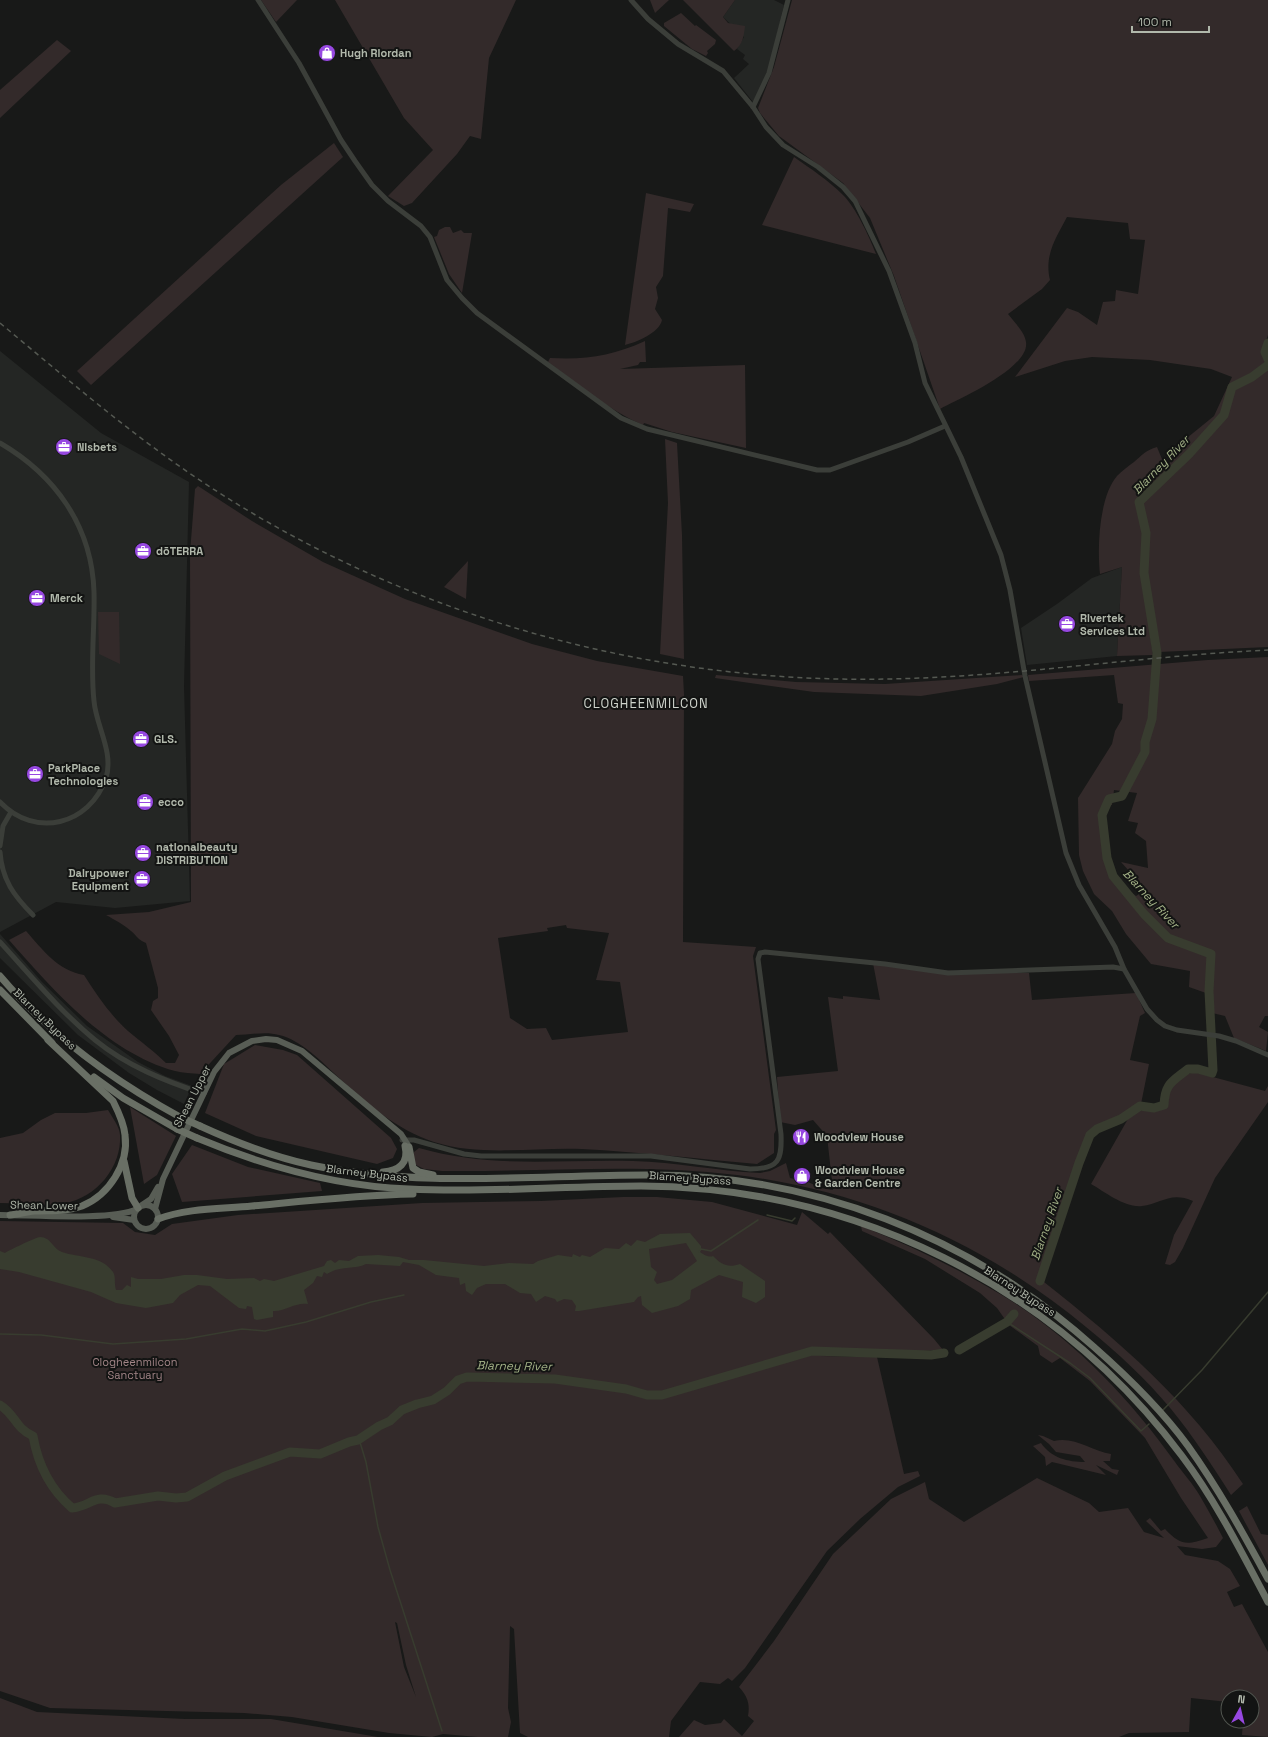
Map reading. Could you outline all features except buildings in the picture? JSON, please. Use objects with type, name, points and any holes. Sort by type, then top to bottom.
[{"type":"highway","name":"Blarney Bypass","points":[[0,976],[49,1026],[76,1050],[135,1091],[180,1117],[200,1126],[233,1140],[289,1160],[356,1172],[409,1178],[650,1175],[727,1179],[800,1191],[846,1204],[883,1216],[943,1243],[1004,1278],[1062,1319],[1132,1380],[1187,1444],[1236,1521],[1268,1579]]},
{"type":"highway","name":"Blarney Bypass","points":[[0,990],[48,1040],[107,1087],[196,1138],[267,1164],[333,1180],[406,1189],[461,1190],[641,1186],[678,1187],[731,1192],[814,1208],[880,1228],[939,1254],[1002,1289],[1065,1333],[1128,1391],[1183,1457],[1220,1516],[1268,1602]]},
{"type":"highway","points":[[10,1215],[35,1211],[70,1210],[82,1206],[102,1193],[112,1183],[123,1159],[126,1136],[118,1110],[112,1101],[48,1040]]},
{"type":"highway","points":[[356,1172],[390,1172],[398,1169],[404,1162],[406,1154],[405,1143]]},
{"type":"highway","points":[[405,1143],[413,1168],[419,1172],[443,1178]]},
{"type":"highway","points":[[123,1159],[132,1198],[139,1207]]},
{"type":"highway","points":[[158,1219],[170,1215],[207,1210],[379,1195],[461,1190]]},
{"type":"main road","name":"Shean Upper","points":[[139,1207],[151,1199],[163,1179],[214,1072],[229,1053],[244,1043],[252,1041],[266,1039],[277,1040],[302,1051],[393,1129],[405,1143]]},
{"type":"main road","name":"Shean Upper","points":[[155,1209],[163,1179]]},
{"type":"main road","points":[[148,1205],[155,1209],[158,1219],[152,1228],[145,1229],[139,1227],[134,1220],[134,1214],[139,1207],[148,1205]]},
{"type":"main road","name":"Shean Lower","points":[[88,1216],[121,1213],[139,1207]]},
{"type":"main road","name":"Shean Lower","points":[[0,1215],[88,1216],[134,1220]]},
{"type":"street","points":[[258,0],[299,63],[353,159],[372,185],[388,201],[421,226],[430,237],[447,280],[462,298],[477,313],[621,418],[647,429],[817,470],[830,470],[908,442],[945,426]]},
{"type":"street","points":[[631,0],[648,19],[678,44],[723,71],[753,107],[766,127],[783,145],[823,170],[844,187],[855,201],[889,271],[915,343],[925,383],[961,457],[1001,555],[1010,590],[1025,676],[1066,853],[1079,885],[1115,947],[1124,969],[1147,1009],[1157,1020],[1168,1027],[1236,1040],[1268,1055]]},
{"type":"street","points":[[753,107],[769,74],[788,0]]},
{"type":"street","points":[[0,443],[24,458],[45,476],[65,501],[80,529],[88,553],[94,591],[94,701],[108,754],[106,776],[100,792],[90,804],[77,815],[61,822],[37,823],[24,820],[11,812],[0,802]]},
{"type":"street","points":[[0,846],[3,826],[11,812]]},
{"type":"street","points":[[0,852],[2,868],[10,888],[16,898],[33,915]]},
{"type":"street","points":[[0,942],[68,1016],[96,1041],[127,1062],[157,1078],[204,1094]]},
{"type":"street","points":[[405,1143],[424,1143],[464,1154],[481,1156],[650,1156],[750,1169],[766,1168],[780,1158],[781,1134],[758,963],[758,956],[760,953],[765,952],[885,964],[948,973],[1113,967],[1124,969]]},
{"type":"shaded area","points":[[735,0],[774,0],[784,5],[768,72],[753,102],[734,78],[749,64],[743,59],[745,55],[737,49],[744,37],[723,17]]},
{"type":"shaded area","points":[[0,351],[101,433],[189,482],[184,686],[190,901],[115,908],[56,902],[0,932]]},
{"type":"shaded area","points":[[1122,567],[1117,656],[1027,665],[1021,628],[1092,578]]},
{"type":"shaded area","points":[[0,934],[42,982],[87,1026],[138,1062],[165,1076],[192,1086],[184,1104],[129,1073],[78,1035],[0,958]]},
{"type":"shaded area","points":[[690,1233],[701,1246],[699,1251],[702,1253],[708,1256],[713,1256],[725,1265],[732,1266],[740,1264],[765,1281],[765,1297],[756,1303],[742,1297],[743,1282],[719,1275],[691,1290],[690,1299],[678,1306],[652,1313],[642,1305],[641,1296],[634,1302],[575,1311],[576,1306],[572,1300],[564,1299],[557,1302],[555,1299],[545,1296],[536,1302],[531,1294],[520,1293],[505,1284],[486,1284],[477,1288],[472,1295],[466,1291],[465,1283],[460,1285],[459,1278],[436,1275],[419,1265],[403,1262],[400,1266],[366,1264],[357,1267],[337,1269],[327,1274],[324,1272],[322,1277],[317,1276],[313,1283],[304,1290],[308,1304],[299,1304],[273,1311],[273,1317],[257,1320],[254,1319],[252,1307],[247,1306],[246,1309],[239,1308],[210,1286],[198,1285],[180,1295],[173,1303],[146,1308],[116,1303],[91,1292],[19,1272],[0,1269],[0,1251],[5,1253],[40,1237],[47,1239],[62,1252],[89,1258],[102,1263],[113,1272],[116,1290],[122,1290],[127,1285],[131,1287],[131,1277],[138,1279],[161,1279],[184,1275],[197,1275],[227,1279],[254,1278],[260,1281],[264,1279],[274,1281],[324,1266],[327,1261],[331,1260],[335,1263],[339,1260],[349,1261],[358,1256],[378,1255],[399,1257],[409,1260],[484,1266],[509,1263],[533,1264],[558,1255],[572,1257],[573,1254],[580,1257],[582,1255],[590,1257],[605,1248],[619,1249],[626,1243],[631,1246],[637,1240],[645,1242],[660,1234]],"holes":[[[686,1243],[697,1261],[672,1280],[657,1284],[654,1280],[657,1272],[651,1267],[649,1249]]]},
{"type":"green space","points":[[261,0],[297,0],[276,22]]},
{"type":"green space","points":[[335,0],[516,0],[489,58],[481,139],[470,136],[457,154],[412,203],[404,206],[388,196],[433,150],[404,118]]},
{"type":"green space","points":[[650,0],[669,0],[655,13]]},
{"type":"green space","points":[[683,0],[735,0],[723,17],[728,23],[745,26],[741,43],[737,49],[734,51]]},
{"type":"green space","points":[[792,0],[1268,0],[1268,335],[1263,351],[1268,363],[1252,376],[1230,386],[1221,414],[1155,485],[1136,502],[1144,533],[1141,571],[1153,655],[1117,656],[1122,567],[1100,574],[1099,563],[1099,537],[1106,497],[1117,476],[1150,450],[1157,447],[1166,469],[1182,442],[1214,416],[1232,377],[1211,369],[1150,360],[1092,357],[1065,361],[1015,377],[1067,308],[1078,312],[1097,325],[1103,302],[1115,301],[1116,290],[1138,294],[1145,240],[1130,239],[1128,223],[1067,217],[1052,247],[1049,263],[1050,280],[1042,289],[1008,314],[1024,335],[1026,342],[1024,352],[1017,362],[992,382],[940,409],[894,276],[870,218],[843,183],[779,136],[760,113],[758,108],[774,67]]},
{"type":"green space","points":[[681,13],[695,26],[696,25],[716,40],[715,44],[707,51],[708,53],[706,56],[692,49],[664,26],[664,23]]},
{"type":"green space","points":[[57,40],[71,51],[0,118],[0,90]]},
{"type":"green space","points":[[334,143],[343,157],[91,385],[77,371],[281,185]]},
{"type":"green space","points":[[794,157],[843,195],[853,207],[862,223],[876,254],[762,225]]},
{"type":"green space","points":[[646,193],[694,204],[690,212],[668,208],[663,276],[656,287],[658,298],[655,309],[662,320],[660,325],[647,336],[625,345]]},
{"type":"green space","points":[[445,227],[450,227],[453,233],[461,230],[464,233],[472,233],[462,293],[449,274],[434,237],[437,236],[439,230]]},
{"type":"green space","points":[[645,341],[646,362],[640,362],[638,365],[620,369],[745,365],[746,448],[672,432],[644,423],[643,425],[606,405],[548,362],[550,358],[599,356]]},
{"type":"green space","points":[[1268,366],[1268,647],[1159,652],[1147,574],[1149,534],[1141,503],[1168,477],[1225,415],[1233,388],[1256,376]]},
{"type":"green space","points":[[665,439],[677,443],[682,535],[684,659],[660,654],[668,503]]},
{"type":"green space","points":[[198,486],[252,521],[323,562],[405,599],[532,644],[597,661],[683,676],[683,942],[756,947],[753,956],[776,1130],[774,1134],[774,1153],[757,1164],[582,1149],[489,1150],[452,1147],[420,1137],[382,1115],[303,1046],[295,1041],[274,1034],[263,1033],[236,1035],[200,1074],[175,1071],[150,1062],[127,1050],[105,1035],[64,999],[9,940],[26,931],[58,964],[66,969],[84,975],[110,1012],[128,1031],[166,1063],[175,1063],[179,1055],[169,1036],[151,1010],[153,1001],[158,998],[158,988],[146,943],[139,939],[125,926],[106,915],[149,912],[191,902],[190,553],[195,489]],"holes":[[[566,925],[567,928],[609,933],[596,980],[620,982],[628,1032],[552,1040],[546,1028],[527,1029],[510,1018],[498,938],[548,931],[547,928]]]},
{"type":"green space","points":[[468,561],[466,599],[444,587]]},
{"type":"green space","points":[[98,612],[119,612],[120,664],[99,654]]},
{"type":"green space","points":[[1268,657],[1268,1016],[1265,1016],[1259,1027],[1268,1032],[1266,1051],[1234,1038],[1225,1016],[1208,1012],[1206,993],[1189,987],[1190,971],[1151,964],[1126,934],[1112,911],[1094,894],[1083,871],[1079,855],[1078,798],[1112,744],[1115,731],[1122,719],[1123,704],[1118,703],[1114,675],[1029,681],[1028,675],[1208,660]],"holes":[[[1114,790],[1137,793],[1128,821],[1138,823],[1135,833],[1146,841],[1148,868],[1121,862],[1146,890],[1136,896],[1121,881],[1113,867],[1106,841],[1106,823],[1107,805],[1112,805]]]},
{"type":"green space","points":[[716,675],[796,682],[885,684],[1022,675],[1024,677],[997,684],[921,696],[814,692],[715,678]]},
{"type":"green space","points":[[873,963],[922,970],[1029,973],[1032,1000],[1136,993],[1145,1013],[1140,1016],[1130,1060],[1149,1064],[1141,1104],[1134,1110],[1155,1111],[1163,1108],[1166,1106],[1168,1093],[1175,1082],[1191,1073],[1198,1073],[1265,1091],[1268,1086],[1268,1102],[1215,1178],[1183,1248],[1175,1262],[1170,1265],[1165,1264],[1174,1235],[1193,1201],[1178,1197],[1166,1199],[1149,1205],[1129,1205],[1115,1199],[1091,1184],[1133,1110],[1121,1119],[1097,1129],[1090,1135],[1075,1172],[1040,1281],[1038,1280],[1042,1284],[1044,1282],[1100,1327],[1177,1400],[1222,1454],[1243,1484],[1231,1495],[1202,1451],[1171,1409],[1141,1376],[1109,1346],[1048,1297],[1008,1270],[923,1226],[878,1208],[832,1194],[785,1183],[737,1175],[664,1169],[442,1171],[424,1169],[416,1165],[413,1159],[414,1152],[419,1148],[446,1155],[499,1161],[633,1161],[760,1173],[770,1171],[786,1163],[790,1178],[808,1182],[821,1188],[833,1190],[827,1136],[813,1120],[795,1125],[780,1122],[777,1077],[838,1071],[828,997],[843,999],[843,996],[880,1000]]},
{"type":"green space","points":[[255,1045],[283,1050],[297,1055],[391,1138],[397,1149],[393,1158],[377,1164],[256,1136],[205,1113],[224,1064]]},
{"type":"green space","points":[[130,1107],[176,1136],[157,1175],[144,1184]]},
{"type":"green space","points":[[108,1110],[119,1129],[119,1147],[117,1158],[112,1169],[97,1188],[87,1195],[65,1203],[41,1205],[0,1203],[0,1138],[23,1133],[41,1120],[55,1113],[86,1113]]},
{"type":"green space","points":[[192,1145],[248,1167],[320,1183],[322,1191],[182,1202],[172,1174]]},
{"type":"green space","name":"Clogheenmilcon Sanctuary","points":[[657,1197],[712,1202],[797,1225],[802,1212],[828,1234],[830,1232],[943,1350],[821,1356],[877,1357],[904,1474],[918,1471],[920,1476],[898,1487],[860,1519],[827,1551],[745,1668],[732,1681],[728,1678],[720,1684],[700,1682],[671,1721],[669,1737],[528,1737],[520,1733],[514,1629],[510,1626],[508,1708],[511,1722],[508,1737],[478,1737],[443,1734],[432,1737],[389,1733],[292,1717],[244,1713],[50,1708],[0,1691],[0,1221],[123,1223],[135,1232],[155,1235],[172,1224],[238,1215],[422,1203]],"holes":[[[395,1622],[397,1623],[406,1665],[416,1697],[404,1667]]]},
{"type":"green space","points":[[861,1226],[914,1249],[983,1284],[1025,1310],[1050,1328],[1096,1369],[1138,1414],[1197,1492],[1223,1538],[1216,1547],[1202,1549],[1177,1546],[1185,1555],[1218,1561],[1230,1569],[1240,1586],[1227,1592],[1234,1607],[1242,1604],[1268,1652],[1268,1737],[1242,1735],[1242,1729],[1260,1729],[1260,1689],[1220,1689],[1220,1701],[1191,1698],[1189,1732],[1129,1733],[1119,1737],[679,1737],[694,1720],[705,1725],[721,1723],[724,1719],[742,1736],[754,1721],[748,1716],[748,1701],[739,1687],[774,1641],[833,1554],[891,1499],[925,1482],[929,1499],[964,1522],[1037,1478],[1089,1503],[1099,1512],[1128,1508],[1144,1532],[1164,1538],[1146,1521],[1150,1518],[1161,1531],[1165,1529],[1180,1541],[1189,1543],[1208,1538],[1181,1498],[1145,1438],[1090,1381],[1060,1358],[1052,1363],[1040,1355],[1038,1346],[1009,1325],[997,1308],[980,1293],[925,1259],[862,1231]]},
{"type":"green space","points":[[1038,1435],[1054,1441],[1069,1440],[1111,1454],[1110,1461],[1103,1461],[1112,1469],[1119,1470],[1117,1475],[1096,1465],[1106,1475],[1052,1462],[1046,1466],[1045,1457],[1033,1446],[1041,1443],[1055,1456],[1066,1460],[1085,1462],[1080,1456],[1056,1452]]},
{"type":"green space","points":[[1247,1506],[1261,1534],[1268,1535],[1268,1565],[1239,1511]]},
{"type":"green space","points":[[0,1698],[37,1712],[185,1719],[271,1719],[378,1737],[0,1737]]},
{"type":"waterway","name":"Blarney River","points":[[1268,343],[1265,352],[1268,359]]},
{"type":"waterway","name":"Blarney River","points":[[1040,1281],[1079,1163],[1090,1135],[1097,1129],[1121,1119],[1140,1106],[1154,1108],[1164,1105],[1168,1087],[1188,1069],[1198,1069],[1212,1073],[1213,1070],[1209,991],[1211,954],[1168,938],[1144,914],[1113,876],[1107,858],[1102,815],[1109,799],[1122,796],[1145,752],[1145,742],[1152,719],[1157,653],[1144,573],[1146,533],[1139,502],[1189,454],[1224,415],[1232,387],[1252,377],[1268,365]]},
{"type":"waterway","points":[[767,1215],[792,1221],[795,1218]]},
{"type":"waterway","points":[[699,1252],[701,1249],[711,1251],[758,1220]]},
{"type":"waterway","points":[[1163,1410],[1202,1370],[1268,1292]]},
{"type":"waterway","points":[[0,1334],[41,1335],[113,1344],[186,1339],[242,1329],[265,1331],[306,1322],[371,1302],[404,1295]]},
{"type":"waterway","name":"Blarney River","points":[[959,1350],[1007,1322],[1014,1314]]},
{"type":"waterway","points":[[1007,1322],[1070,1363],[1090,1378],[1141,1431],[1149,1424]]},
{"type":"waterway","name":"Blarney River","points":[[0,1405],[9,1413],[22,1429],[33,1436],[38,1457],[46,1476],[57,1493],[72,1508],[98,1499],[108,1500],[115,1503],[158,1496],[176,1498],[187,1497],[225,1476],[290,1452],[320,1454],[349,1442],[358,1440],[379,1426],[390,1421],[402,1410],[433,1400],[447,1391],[458,1380],[467,1377],[555,1379],[626,1389],[647,1395],[662,1395],[812,1351],[931,1355],[944,1353]]},
{"type":"waterway","points":[[359,1439],[366,1462],[378,1527],[390,1570],[442,1731]]},
{"type":"railway","points":[[0,323],[135,434],[182,468],[261,518],[343,562],[429,598],[518,629],[608,652],[700,668],[793,677],[886,679],[934,677],[1029,671],[1172,657],[1268,650]]},
{"type":"place","name":"Hugh Riordan","points":[[327,53]]},
{"type":"place","name":"Nisbets","points":[[64,447]]},
{"type":"place","name":"dōTERRA","points":[[143,551]]},
{"type":"place","name":"Merck","points":[[37,598]]},
{"type":"place","name":"Rivertek Services Ltd","points":[[1067,624]]},
{"type":"place","name":"GLS.","points":[[141,739]]},
{"type":"place","name":"ParkPlace Technologies","points":[[35,774]]},
{"type":"place","name":"ecco","points":[[145,802]]},
{"type":"place","name":"nationalbeauty DISTRIBUTION","points":[[143,853]]},
{"type":"place","name":"Dairypower Equipment","points":[[142,879]]},
{"type":"place","name":"Woodview House","points":[[801,1137]]},
{"type":"place","name":"Woodview House & Garden Centre","points":[[802,1176]]},
{"type":"district","name":"CLOGHEENMILCON","points":[[646,703]]}]
